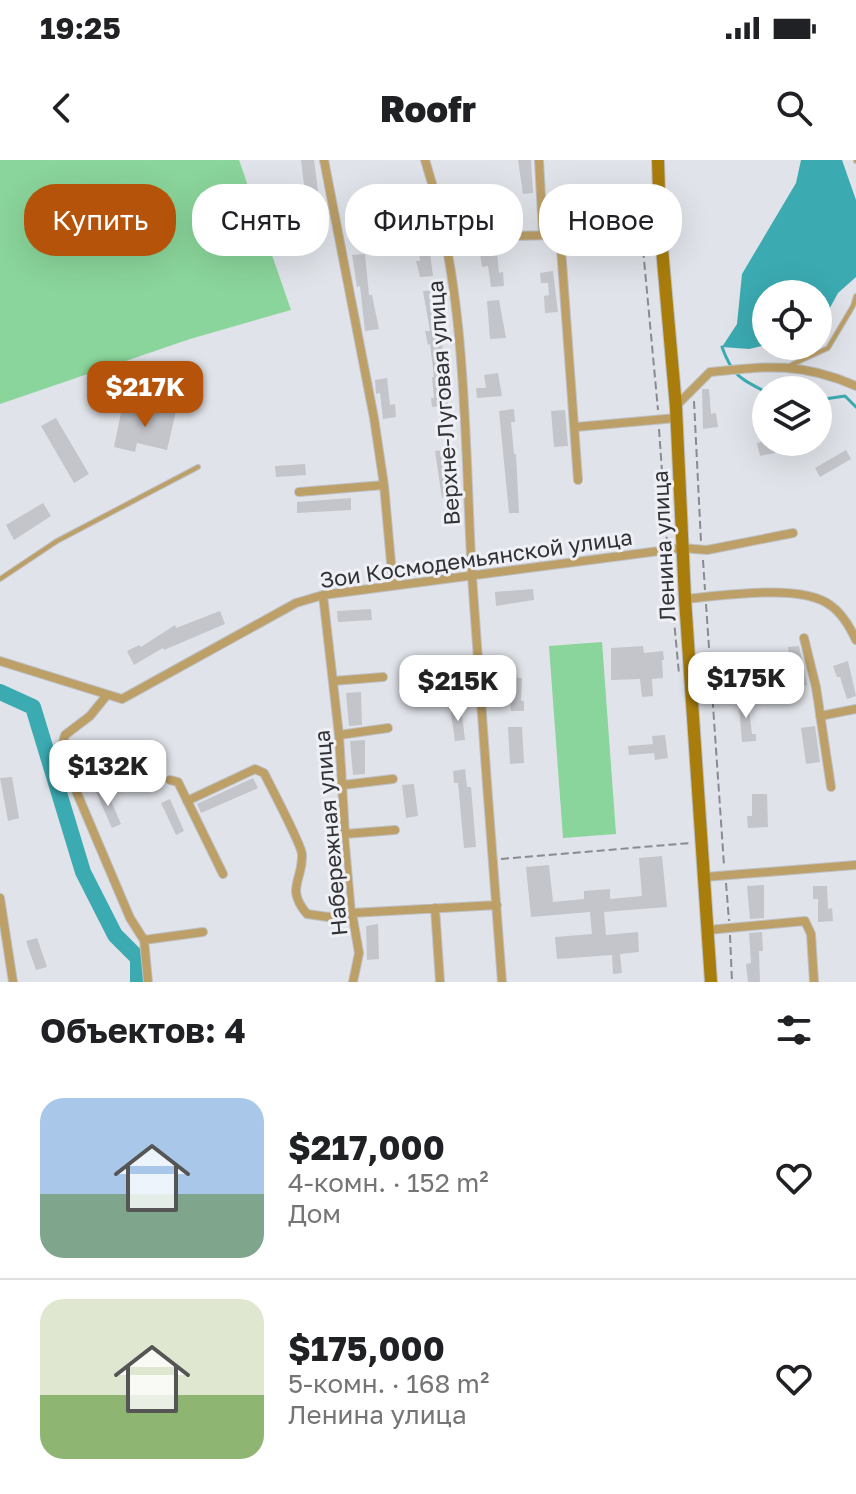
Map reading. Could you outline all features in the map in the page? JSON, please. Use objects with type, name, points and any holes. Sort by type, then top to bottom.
[{"type":"main road","name":"Ленина улица","points":[[658,160],[659,184]]},
{"type":"main road","name":"Ленина улица","points":[[663,256],[676,412],[685,599],[704,843],[711,982]]},
{"type":"street","points":[[324,160],[374,418],[393,585]]},
{"type":"street","name":"Верхне-Луговая улица","points":[[425,160],[432,184]]},
{"type":"street","points":[[539,160],[540,184]]},
{"type":"street","name":"Верхне-Луговая улица","points":[[449,256],[460,331],[472,576],[502,982]]},
{"type":"street","points":[[562,256],[578,480]]},
{"type":"street","points":[[576,427],[659,420],[676,412],[710,372],[789,366],[837,377],[856,386]]},
{"type":"street","points":[[299,492],[384,485]]},
{"type":"street","name":"Зои Космодемьянской улица","points":[[1,663],[122,699],[296,603],[323,595],[682,548],[702,549],[793,533]]},
{"type":"street","points":[[685,599],[781,591],[827,602],[839,612],[856,640]]},
{"type":"street","name":"Набережная улица","points":[[323,595],[339,735],[352,913],[359,953],[353,982]]},
{"type":"street","points":[[804,638],[831,787]]},
{"type":"street","points":[[333,681],[383,677]]},
{"type":"street","points":[[107,695],[90,716],[65,735],[60,753],[130,918],[144,940],[148,982]]},
{"type":"street","points":[[820,716],[856,709]]},
{"type":"street","points":[[339,735],[388,728]]},
{"type":"street","points":[[187,801],[255,769],[264,773],[302,853],[295,893],[307,914],[318,917],[497,905]]},
{"type":"street","points":[[343,785],[393,779]]},
{"type":"street","points":[[170,780],[178,782],[223,874]]},
{"type":"street","points":[[345,834],[395,830]]},
{"type":"street","points":[[705,877],[856,865]]},
{"type":"street","points":[[0,898],[13,982]]},
{"type":"street","points":[[435,908],[440,982]]},
{"type":"street","points":[[708,930],[805,921],[811,934],[814,982]]},
{"type":"street","points":[[144,940],[203,932]]},
{"type":"lane","points":[[789,366],[828,348],[856,296]]},
{"type":"lane","points":[[0,579],[57,541],[198,467]]},
{"type":"path","points":[[644,256],[679,674]]},
{"type":"path","points":[[693,389],[732,982]]},
{"type":"path","points":[[493,859],[704,843]]},
{"type":"green space","points":[[0,160],[239,160],[247,184],[192,184],[192,256],[272,256],[291,310],[190,339],[0,404]]},
{"type":"green space","points":[[602,642],[616,834],[563,838],[549,646]]},
{"type":"water","points":[[801,160],[842,160],[856,200],[856,277],[838,293],[832,304],[832,280],[752,280],[752,348],[722,347],[737,324],[742,274],[796,183]]},
{"type":"building","points":[[301,160],[314,160],[317,184],[304,184]]},
{"type":"building","points":[[518,160],[531,160],[533,193],[523,194]]},
{"type":"building","points":[[352,256],[365,256],[369,295],[372,295],[379,329],[365,331],[360,286],[357,287]]},
{"type":"building","points":[[420,256],[430,256],[433,276],[420,277],[416,261],[420,261]]},
{"type":"building","points":[[480,256],[497,256],[504,286],[491,287],[488,266],[482,267]]},
{"type":"building","points":[[553,271],[558,312],[545,313],[544,296],[549,295],[548,283],[541,283],[540,273]]},
{"type":"building","points":[[437,290],[448,405],[432,407],[434,377],[430,344],[425,331],[430,331],[423,291]]},
{"type":"building","points":[[499,300],[506,338],[490,339],[487,301]]},
{"type":"building","points":[[498,373],[502,396],[477,398],[476,388],[486,388],[484,375]]},
{"type":"building","points":[[387,378],[390,405],[395,404],[396,417],[383,419],[375,380]]},
{"type":"building","points":[[702,389],[709,389],[711,414],[716,413],[718,427],[703,429]]},
{"type":"building","points":[[154,407],[176,411],[167,450],[137,443],[135,452],[114,447],[122,408],[152,415]]},
{"type":"building","points":[[514,409],[515,422],[511,422],[519,513],[509,513],[499,411]]},
{"type":"building","points":[[565,410],[568,446],[554,447],[551,411]]},
{"type":"building","points":[[56,418],[89,474],[74,483],[41,426]]},
{"type":"building","points":[[451,449],[455,496],[442,498],[435,451]]},
{"type":"building","points":[[846,450],[851,459],[820,477],[815,468]]},
{"type":"building","points":[[305,464],[306,475],[276,477],[275,466]]},
{"type":"building","points":[[351,498],[351,510],[297,513],[297,502]]},
{"type":"building","points":[[43,503],[51,516],[14,540],[6,525]]},
{"type":"building","points":[[533,589],[534,600],[496,606],[495,592]]},
{"type":"building","points":[[371,609],[372,620],[338,622],[337,611]]},
{"type":"building","points":[[220,611],[225,624],[163,648],[134,665],[127,651],[139,645],[141,647],[175,625],[176,628]]},
{"type":"building","points":[[643,646],[644,653],[663,651],[664,660],[663,678],[652,679],[653,696],[642,697],[640,679],[611,680],[611,648]]},
{"type":"building","points":[[799,646],[807,685],[794,687],[788,647]]},
{"type":"building","points":[[848,661],[856,696],[847,699],[833,666]]},
{"type":"building","points":[[508,677],[522,678],[524,711],[511,711]]},
{"type":"building","points":[[361,692],[362,725],[349,726],[346,693]]},
{"type":"building","points":[[738,694],[747,694],[752,734],[756,734],[756,741],[742,742]]},
{"type":"building","points":[[461,706],[465,740],[455,741],[450,707]]},
{"type":"building","points":[[815,726],[820,762],[806,764],[801,728]]},
{"type":"building","points":[[508,727],[522,727],[524,763],[510,764]]},
{"type":"building","points":[[665,735],[668,758],[655,760],[654,753],[629,755],[628,746],[653,744],[652,736]]},
{"type":"building","points":[[365,740],[365,774],[353,775],[350,741]]},
{"type":"building","points":[[465,769],[467,787],[471,787],[476,847],[464,848],[458,783],[454,783],[453,771]]},
{"type":"building","points":[[12,777],[19,818],[8,821],[0,778]]},
{"type":"building","points":[[253,778],[258,788],[201,813],[197,804]]},
{"type":"building","points":[[414,784],[418,816],[406,818],[402,785]]},
{"type":"building","points":[[105,787],[121,824],[112,828],[96,792]]},
{"type":"building","points":[[752,794],[767,794],[768,827],[748,828],[747,816],[752,816]]},
{"type":"building","points":[[170,799],[184,831],[176,835],[161,803]]},
{"type":"building","points":[[662,856],[667,907],[604,912],[606,935],[638,932],[639,952],[620,954],[622,973],[613,974],[612,955],[557,959],[555,937],[592,934],[590,912],[531,917],[526,867],[549,865],[553,902],[584,899],[584,891],[610,889],[610,899],[642,896],[639,858]]},
{"type":"building","points":[[764,885],[764,918],[750,919],[747,886]]},
{"type":"building","points":[[813,886],[827,886],[828,909],[832,908],[833,921],[818,922],[818,899],[813,899]]},
{"type":"building","points":[[378,924],[379,959],[367,960],[366,926]]},
{"type":"building","points":[[762,932],[760,982],[748,982],[746,964],[751,963],[749,933]]},
{"type":"building","points":[[37,938],[47,967],[36,970],[26,941]]},
{"type":"waterway","points":[[722,347],[729,364],[752,384]]},
{"type":"waterway","points":[[832,398],[845,396],[856,407]]},
{"type":"waterway","points":[[0,692],[33,707],[83,872],[115,935],[138,958],[138,982]]}]
